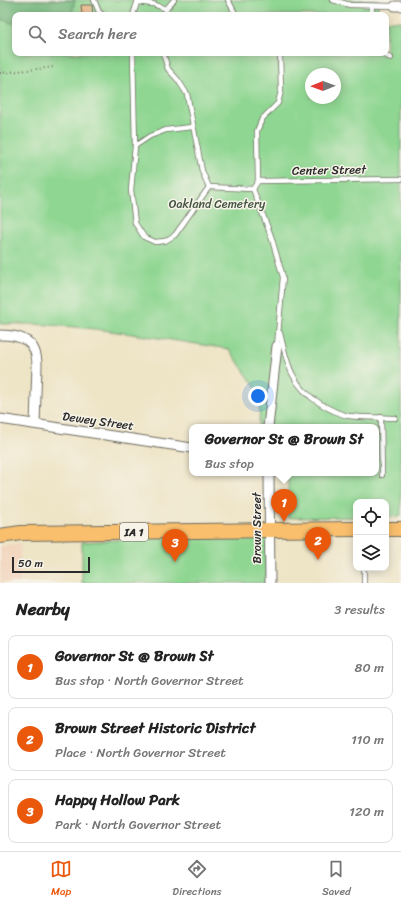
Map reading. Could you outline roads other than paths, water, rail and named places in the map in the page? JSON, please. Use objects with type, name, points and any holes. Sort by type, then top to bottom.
[{"type":"main road","name":"IA 1","points":[[0,536],[21,533],[353,529]]},
{"type":"main road","points":[[389,529],[401,529]]},
{"type":"street","points":[[0,335],[17,336],[25,340],[34,350],[37,358],[37,365],[34,424]]},
{"type":"street","points":[[268,424],[277,346]]},
{"type":"street","name":"Dewey Street","points":[[0,419],[189,448]]},
{"type":"street","name":"Brown Street","points":[[269,476],[270,583]]},
{"type":"lane","points":[[94,0],[99,12]]},
{"type":"lane","points":[[134,12],[138,1],[153,4],[166,9],[174,0]]},
{"type":"lane","points":[[228,0],[234,12]]},
{"type":"lane","points":[[333,0],[369,6],[398,6]]},
{"type":"lane","points":[[367,0],[372,12]]},
{"type":"lane","points":[[133,56],[135,146],[131,190],[135,223],[144,237],[155,242],[165,241],[175,235],[208,186]]},
{"type":"lane","points":[[164,56],[168,69],[178,80],[187,94],[192,127],[202,171],[208,186]]},
{"type":"lane","points":[[253,189],[258,181],[257,132],[262,119],[278,103],[281,91],[280,56]]},
{"type":"lane","points":[[386,56],[391,58]]},
{"type":"lane","points":[[135,146],[150,136],[166,130],[192,127]]},
{"type":"lane","name":"Center Street","points":[[258,181],[401,179]]},
{"type":"lane","points":[[208,186],[253,189]]},
{"type":"lane","points":[[253,189],[271,236],[283,277],[277,346]]},
{"type":"lane","points":[[279,328],[289,368],[300,387],[314,400],[329,409],[348,416],[395,418]]},
{"type":"lane","points":[[381,418],[382,474]]},
{"type":"lane","points":[[364,571],[364,583]]},
{"type":"place","name":"Governor St @ Brown St","points":[[284,522]]},
{"type":"place","name":"Brown Street Historic District","points":[[318,560]]},
{"type":"place","name":"Happy Hollow Park","points":[[175,562]]},
{"type":"park label","name":"Oakland Cemetery","points":[[217,204]]}]
